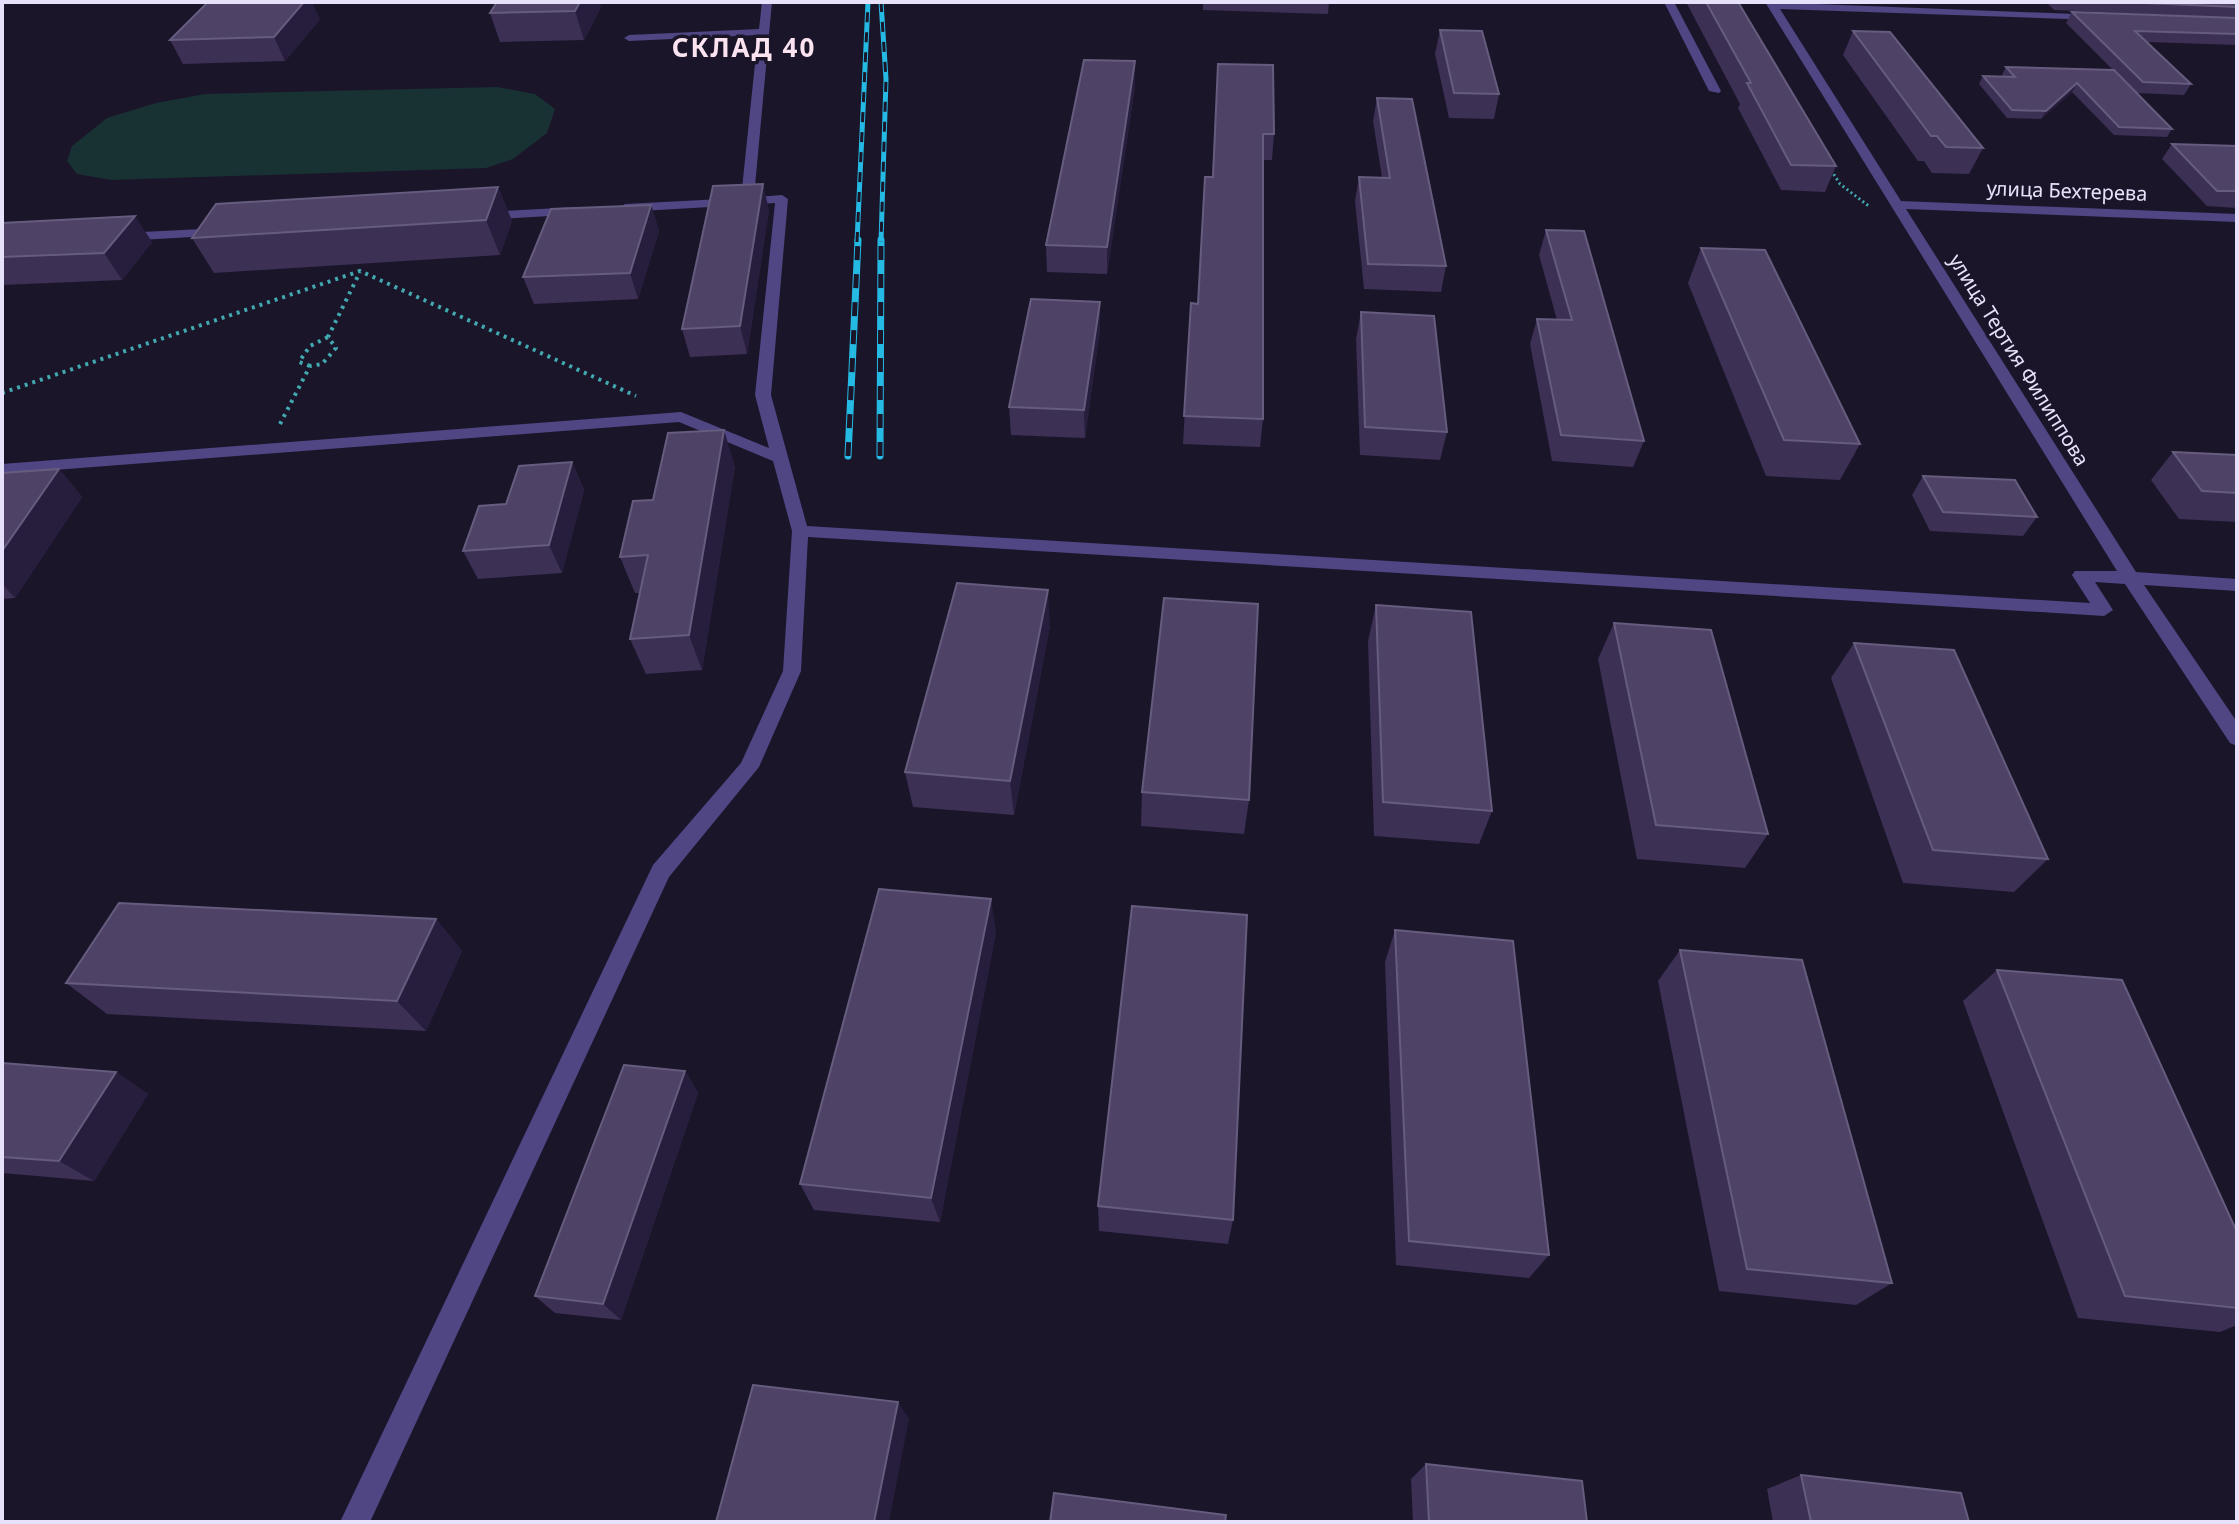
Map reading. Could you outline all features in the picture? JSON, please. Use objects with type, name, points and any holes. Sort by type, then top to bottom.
[{"type":"street","points":[[747,201],[767,2]]},
{"type":"street","points":[[1669,2],[1715,91]]},
{"type":"street","points":[[1772,4],[2112,18]]},
{"type":"street","name":"улица Тертия Филиппова","points":[[1772,4],[2131,579],[2237,738]]},
{"type":"street","points":[[629,38],[764,32]]},
{"type":"street","points":[[355,1522],[661,871],[749,767],[792,671],[800,531],[763,395],[782,199],[604,210]]},
{"type":"street","name":"улица Бехтерева","points":[[1895,205],[2237,218]]},
{"type":"street","points":[[477,217],[588,210]]},
{"type":"street","points":[[113,238],[240,231]]},
{"type":"street","points":[[2,469],[681,417],[780,458]]},
{"type":"street","points":[[800,531],[2104,610],[2081,575],[2237,585]]},
{"type":"path","points":[[1825,158],[1840,184],[1874,210]]},
{"type":"path","points":[[328,337],[336,348],[322,364],[310,366],[299,362],[311,343],[328,337],[360,271]]},
{"type":"path","points":[[2,393],[360,271],[637,397]]},
{"type":"path","points":[[269,447],[310,366]]},
{"type":"green space","points":[[497,87],[535,94],[555,109],[547,133],[513,159],[486,168],[111,180],[77,174],[67,161],[72,146],[107,118],[156,103],[205,94]]},
{"type":"building","points":[[208,2],[304,2],[274,37],[170,40]]},
{"type":"building","points":[[497,2],[580,2],[575,11],[490,13]]},
{"type":"building","points":[[1706,2],[1738,2],[1836,166],[1791,165],[1747,83],[1751,83]]},
{"type":"building","points":[[2122,2],[2237,2],[2237,7]]},
{"type":"building","points":[[2072,12],[2237,18],[2237,34],[2135,31],[2191,84],[2143,82]]},
{"type":"building","points":[[1440,30],[1482,31],[1499,94],[1454,93]]},
{"type":"building","points":[[1853,31],[1890,32],[1983,148],[1946,147],[1937,136],[1931,136]]},
{"type":"building","points":[[1084,60],[1135,61],[1107,247],[1046,245]]},
{"type":"building","points":[[1218,64],[1273,65],[1274,134],[1263,134],[1263,419],[1184,416],[1191,303],[1198,304],[1205,177],[1213,177]]},
{"type":"building","points":[[2006,67],[2114,70],[2172,129],[2119,127],[2077,83],[2046,111],[2012,110],[1983,76],[2015,77]]},
{"type":"building","points":[[1377,98],[1412,99],[1446,266],[1368,264],[1359,177],[1390,178]]},
{"type":"building","points":[[2172,144],[2237,146],[2237,191],[2217,191]]},
{"type":"building","points":[[763,184],[740,326],[682,329],[713,186]]},
{"type":"building","points":[[498,187],[486,220],[192,238],[216,204]]},
{"type":"building","points":[[651,205],[630,273],[523,277],[551,209]]},
{"type":"building","points":[[135,216],[104,253],[2,257],[2,223]]},
{"type":"building","points":[[1546,230],[1584,231],[1644,441],[1561,435],[1537,319],[1572,320]]},
{"type":"building","points":[[1701,248],[1765,250],[1860,444],[1784,440]]},
{"type":"building","points":[[1031,299],[1100,302],[1084,410],[1009,407]]},
{"type":"building","points":[[1361,312],[1434,316],[1447,432],[1365,427]]},
{"type":"building","points":[[724,430],[689,635],[630,639],[648,555],[620,557],[633,501],[653,500],[668,433]]},
{"type":"building","points":[[2173,452],[2237,455],[2237,493],[2202,491]]},
{"type":"building","points":[[572,462],[549,545],[463,551],[479,506],[506,504],[519,466]]},
{"type":"building","points":[[59,469],[2,551],[2,473]]},
{"type":"building","points":[[1923,476],[2015,480],[2037,517],[1943,512]]},
{"type":"building","points":[[957,583],[1048,590],[1010,781],[905,772]]},
{"type":"building","points":[[1164,598],[1258,604],[1249,800],[1142,792]]},
{"type":"building","points":[[1376,605],[1471,612],[1492,811],[1383,802]]},
{"type":"building","points":[[1614,623],[1711,630],[1768,834],[1656,825]]},
{"type":"building","points":[[1854,643],[1954,650],[2048,859],[1933,850]]},
{"type":"building","points":[[879,889],[991,899],[931,1198],[800,1184]]},
{"type":"building","points":[[119,903],[436,919],[397,1001],[66,983]]},
{"type":"building","points":[[1132,906],[1247,915],[1233,1220],[1098,1206]]},
{"type":"building","points":[[1395,930],[1513,941],[1549,1255],[1409,1241]]},
{"type":"building","points":[[1680,950],[1802,960],[1892,1283],[1747,1269]]},
{"type":"building","points":[[1997,970],[2122,980],[2237,1232],[2237,1308],[2125,1296]]},
{"type":"building","points":[[2,1063],[116,1072],[59,1161],[2,1157]]},
{"type":"building","points":[[624,1065],[685,1071],[603,1304],[535,1296]]},
{"type":"building","points":[[753,1385],[898,1402],[874,1522],[716,1522]]},
{"type":"building","points":[[1426,1464],[1582,1481],[1587,1522],[1429,1522]]},
{"type":"building","points":[[1801,1475],[1961,1493],[1969,1522],[1811,1522]]},
{"type":"building","points":[[1054,1493],[1226,1515],[1225,1522],[1050,1522]]},
{"type":"railway","points":[[857,242],[868,2]]},
{"type":"railway","points":[[881,2],[886,79],[881,242]]},
{"type":"railway","points":[[848,456],[858,240]]},
{"type":"railway","points":[[880,456],[881,240]]},
{"type":"district","name":"СКЛАД 40","points":[[744,48]]}]
